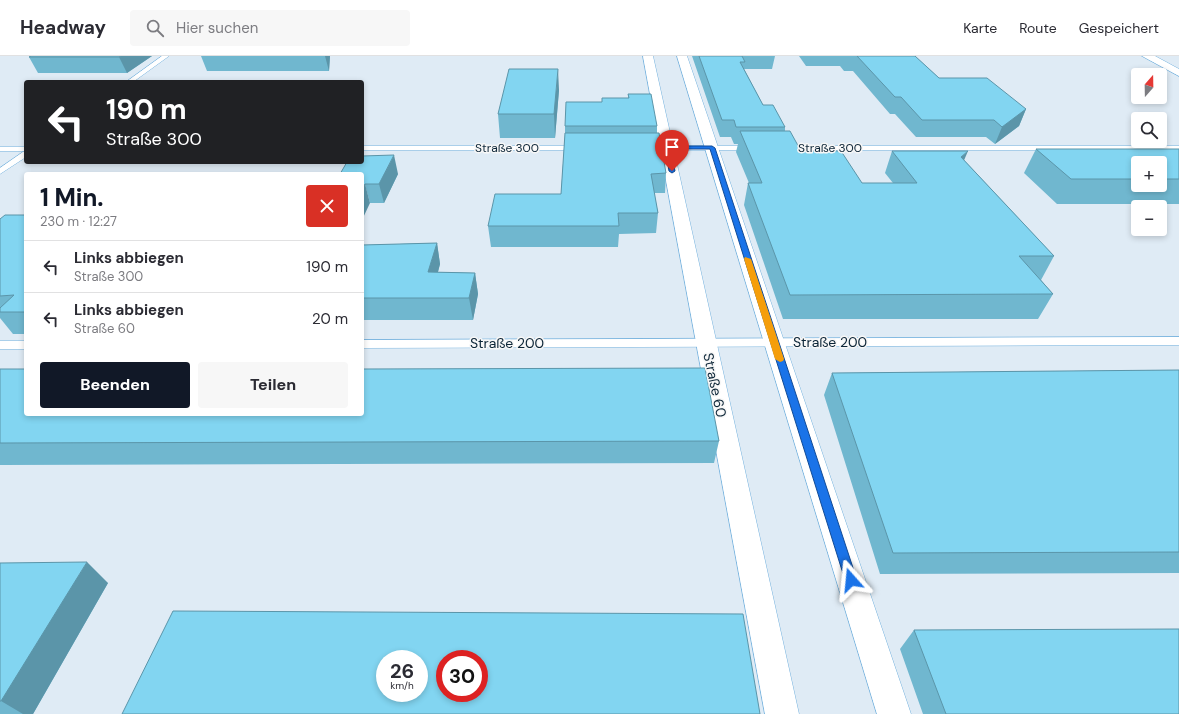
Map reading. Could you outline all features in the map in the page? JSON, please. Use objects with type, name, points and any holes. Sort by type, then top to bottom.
[{"type":"street","name":"Straße 60","points":[[648,56],[659,148],[706,342],[782,714]]},
{"type":"street","points":[[682,56],[894,714]]},
{"type":"street","points":[[1147,56],[1179,73]]},
{"type":"lane","points":[[132,80],[166,56]]},
{"type":"lane","name":"Straße 300","points":[[364,148],[589,148]]},
{"type":"lane","points":[[659,148],[759,148]]},
{"type":"lane","name":"Straße 300","points":[[775,148],[1179,148]]},
{"type":"lane","points":[[0,149],[24,149]]},
{"type":"lane","points":[[0,172],[24,155]]},
{"type":"lane","name":"Straße 200","points":[[364,344],[1179,341]]},
{"type":"lane","points":[[0,345],[24,345]]},
{"type":"building","points":[[31,56],[121,56],[29,57]]},
{"type":"building","points":[[699,56],[742,56],[745,62],[740,62],[763,105],[773,105],[785,127],[736,127],[734,120],[722,120]]},
{"type":"building","points":[[857,56],[915,56],[939,78],[987,78],[1026,109],[1002,127],[994,120],[922,120],[901,97],[895,97]]},
{"type":"building","points":[[509,69],[558,69],[554,114],[498,114]]},
{"type":"building","points":[[628,94],[651,94],[657,126],[565,126],[566,102],[602,102],[602,98],[629,98]]},
{"type":"building","points":[[740,131],[790,131],[801,151],[841,151],[862,183],[917,183],[892,151],[968,151],[961,157],[1054,256],[1019,256],[1053,294],[790,295],[748,183],[762,183]]},
{"type":"building","points":[[565,133],[659,133],[666,173],[651,174],[658,213],[618,213],[619,226],[488,226],[495,194],[561,194]]},
{"type":"building","points":[[1036,149],[1179,149],[1179,179],[1167,179],[1167,156],[1131,156],[1131,179],[1071,179]]},
{"type":"building","points":[[394,155],[379,184],[365,184],[364,186],[364,172],[341,172],[346,164],[364,164],[364,156]]},
{"type":"building","points":[[5,215],[24,215],[24,312],[0,312],[0,308],[14,295],[0,296],[0,219]]},
{"type":"building","points":[[437,243],[428,272],[475,273],[469,298],[364,298],[364,245]]},
{"type":"building","points":[[705,368],[719,441],[0,443],[0,369],[24,369],[24,416],[364,416],[364,369]]},
{"type":"building","points":[[1179,370],[1179,552],[893,553],[832,373]]},
{"type":"building","points":[[87,562],[1,701],[0,701],[0,563]]},
{"type":"building","points":[[173,611],[743,614],[760,714],[122,714]]},
{"type":"building","points":[[1179,629],[1179,714],[946,714],[914,630]]},
{"type":"slow traffic","points":[[748,259],[780,359]]},
{"type":"route","points":[[672,171],[667,148],[712,148],[851,580]]}]
